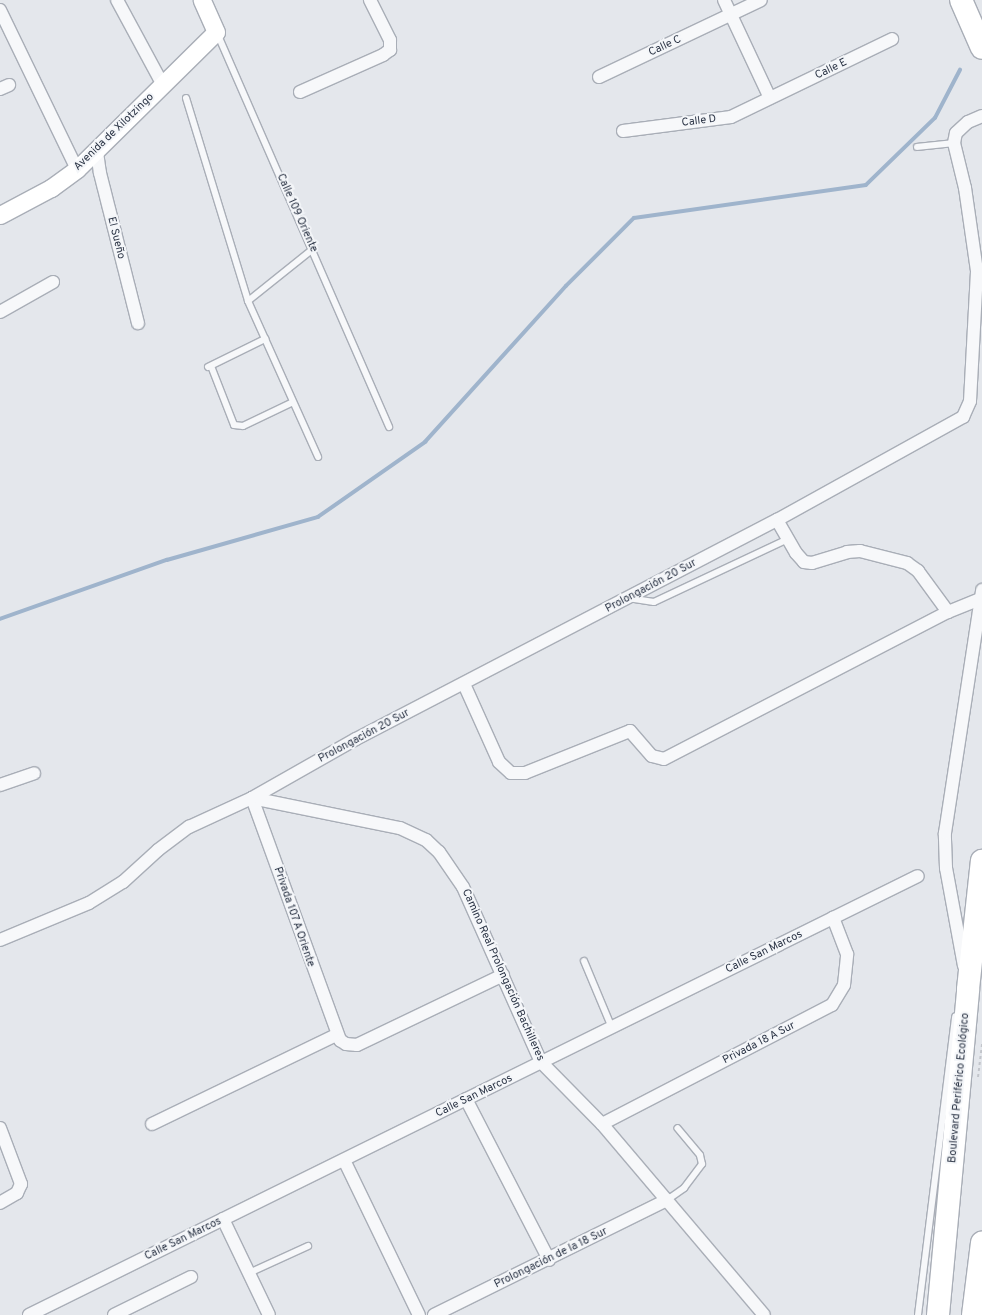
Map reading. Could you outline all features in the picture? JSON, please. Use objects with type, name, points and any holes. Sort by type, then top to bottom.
[{"type":"highway","points":[[961,0],[982,48]]},
{"type":"highway","name":"Boulevard Periférico Ecológico","points":[[938,1315],[964,980],[982,862]]},
{"type":"highway","points":[[973,1315],[982,1243]]},
{"type":"street","points":[[117,0],[162,85]]},
{"type":"street","name":"Calle 109 Oriente","points":[[202,0],[216,32]]},
{"type":"street","points":[[300,92],[383,55],[390,50],[390,40],[370,0]]},
{"type":"street","points":[[724,0],[770,98]]},
{"type":"street","name":"Calle C","points":[[599,77],[761,0]]},
{"type":"street","points":[[0,10],[77,169]]},
{"type":"street","name":"Avenida de Xilotzingo","points":[[0,215],[51,188],[77,169],[97,152],[216,32]]},
{"type":"street","name":"Calle E","points":[[770,98],[892,39]]},
{"type":"street","name":"Calle D","points":[[623,131],[731,117],[770,98]]},
{"type":"street","points":[[954,143],[956,133],[968,122],[982,116]]},
{"type":"street","name":"Prolongación 20 Sur","points":[[0,940],[89,903],[123,882],[158,850],[189,828],[252,798],[356,739],[777,520],[964,417],[968,410],[977,271],[965,188],[954,143]]},
{"type":"street","name":"El Sueño","points":[[97,152],[100,173],[138,324]]},
{"type":"street","points":[[0,312],[53,282]]},
{"type":"street","points":[[777,520],[788,540],[804,562],[812,563],[847,552],[860,552],[907,563],[926,581],[948,612]]},
{"type":"street","points":[[464,684],[499,762],[511,773],[525,774],[630,731],[652,756],[664,759],[981,595]]},
{"type":"street","points":[[964,980],[962,955],[946,868],[945,833],[981,595]]},
{"type":"street","points":[[0,785],[34,773]]},
{"type":"street","name":"Camino Real Prolongación Bachilleres","points":[[252,798],[400,828],[426,840],[449,864],[459,881],[503,975],[541,1062],[602,1124],[764,1315]]},
{"type":"street","name":"Privada 107 A Oriente","points":[[252,798],[336,1035]]},
{"type":"street","name":"Calle San Marcos","points":[[29,1315],[918,876]]},
{"type":"street","name":"Privada 18 A Sur","points":[[602,1124],[832,1005],[844,985],[847,954],[833,918]]},
{"type":"street","points":[[152,1124],[336,1035],[346,1044],[357,1046],[503,975]]},
{"type":"street","points":[[466,1100],[549,1260]]},
{"type":"street","points":[[0,1128],[21,1184],[17,1193],[0,1203]]},
{"type":"street","points":[[344,1160],[419,1315]]},
{"type":"street","name":"Prolongación de la 18 Sur","points":[[434,1315],[549,1260],[667,1200]]},
{"type":"street","points":[[223,1219],[269,1315]]},
{"type":"street","points":[[114,1315],[191,1277]]},
{"type":"lane","name":"Calle 109 Oriente","points":[[216,32],[313,249],[389,427]]},
{"type":"lane","points":[[186,98],[248,301],[318,457]]},
{"type":"lane","points":[[917,147],[954,143]]},
{"type":"lane","points":[[248,301],[313,249]]},
{"type":"lane","points":[[265,339],[209,366],[234,426],[243,426],[294,402]]},
{"type":"lane","points":[[627,598],[654,602],[788,540]]},
{"type":"lane","points":[[962,955],[964,980]]},
{"type":"lane","points":[[584,961],[612,1028]]},
{"type":"lane","points":[[918,1315],[955,1010]]},
{"type":"lane","points":[[667,1200],[684,1188],[702,1164],[700,1155],[677,1128]]},
{"type":"lane","points":[[249,1273],[308,1246]]},
{"type":"waterway","points":[[0,619],[167,560],[318,517],[425,442],[566,286],[634,218],[866,185],[935,118],[960,70]]}]
